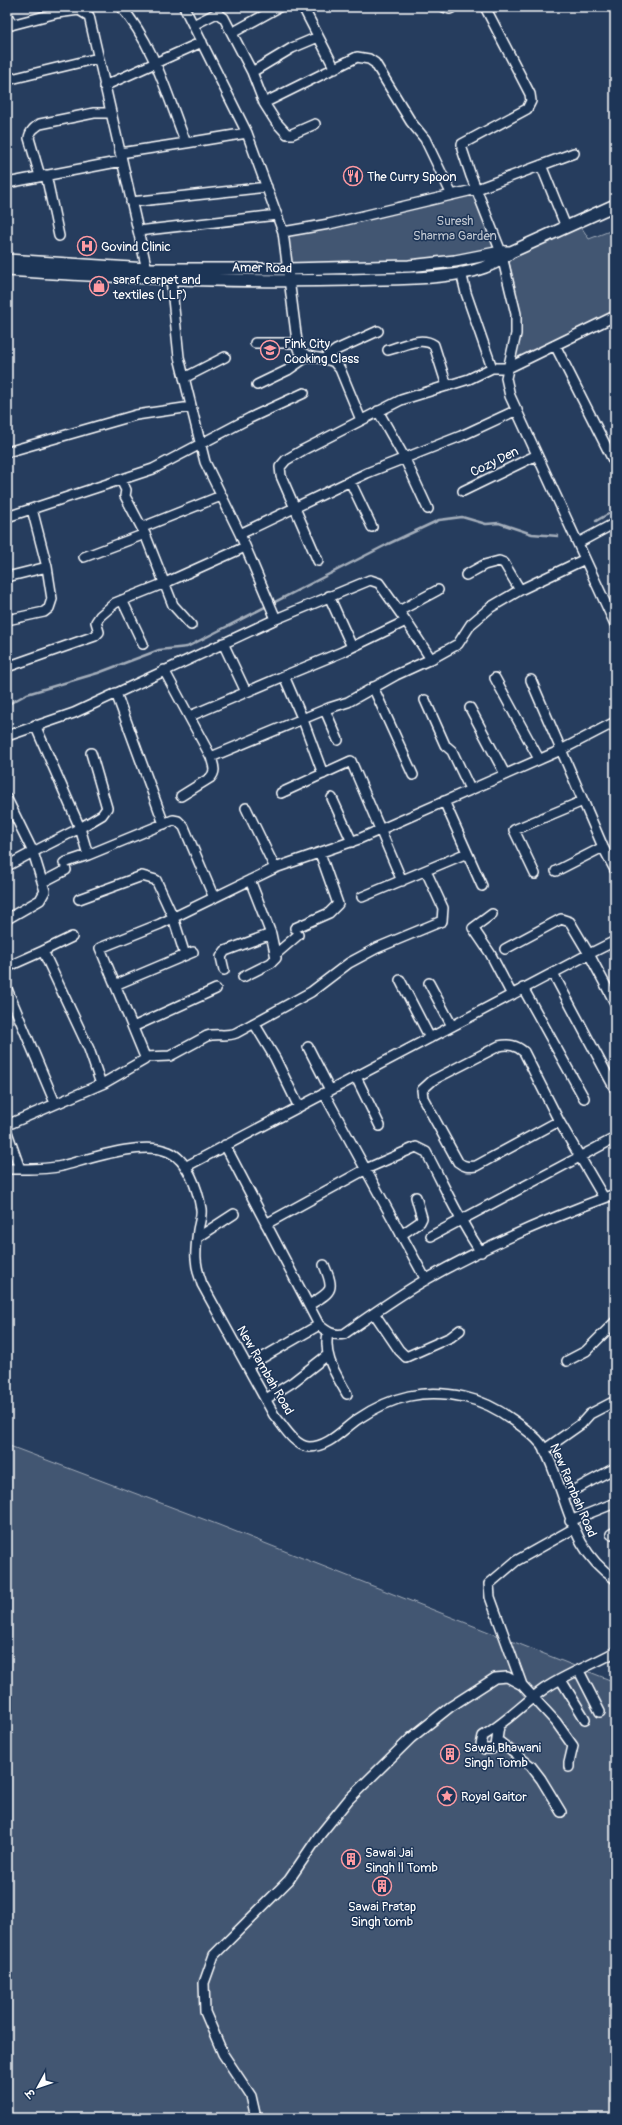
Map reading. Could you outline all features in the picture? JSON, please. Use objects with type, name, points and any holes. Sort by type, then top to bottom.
[{"type":"main road","name":"Amer Road","points":[[7,260],[148,274],[171,279],[290,282],[382,278],[461,272],[487,267],[505,255],[615,205]]},
{"type":"main road","name":"Amer Road","points":[[7,270],[148,274],[288,270],[409,266],[505,255]]},
{"type":"street","points":[[121,7],[132,19],[155,64],[186,143]]},
{"type":"street","points":[[184,7],[246,133],[283,232],[296,343],[302,354],[324,358],[334,362],[340,369],[361,420]]},
{"type":"street","points":[[232,33],[280,7]]},
{"type":"street","points":[[303,7],[336,69]]},
{"type":"street","points":[[444,7],[450,9],[454,7]]},
{"type":"street","points":[[485,7],[530,94],[531,102],[527,109],[462,144],[462,149],[477,189],[505,255],[516,314],[516,334],[506,378],[516,410],[615,624]]},
{"type":"street","points":[[7,14],[9,25],[55,10],[79,10],[89,16],[148,274]]},
{"type":"street","points":[[193,25],[220,10],[252,72],[264,103],[276,122],[287,134],[292,134],[315,124]]},
{"type":"street","points":[[252,72],[292,48],[318,37]]},
{"type":"street","points":[[104,86],[202,42]]},
{"type":"street","points":[[264,103],[363,56],[375,64],[411,122],[425,139],[452,195]]},
{"type":"street","points":[[7,80],[98,58]]},
{"type":"street","points":[[59,236],[43,176],[30,138],[30,133],[40,124],[94,113],[110,113]]},
{"type":"street","points":[[7,182],[43,176],[186,143],[246,133]]},
{"type":"street","points":[[283,232],[329,224],[477,189],[574,153]]},
{"type":"street","points":[[541,165],[566,227]]},
{"type":"street","points":[[131,202],[267,188]]},
{"type":"street","points":[[138,231],[277,215]]},
{"type":"street","points":[[461,272],[466,293],[492,368]]},
{"type":"street","points":[[171,279],[179,357],[205,462],[246,547],[276,619]]},
{"type":"street","points":[[318,560],[296,507],[281,476],[280,467],[286,460],[401,400],[447,386],[492,368],[508,368],[615,316]]},
{"type":"street","points":[[324,358],[336,350],[378,331]]},
{"type":"street","points":[[388,350],[424,340],[430,342],[434,345],[447,386]]},
{"type":"street","points":[[255,343],[296,343]]},
{"type":"street","points":[[554,345],[614,462]]},
{"type":"street","points":[[257,385],[288,370],[308,356]]},
{"type":"street","points":[[184,378],[225,357]]},
{"type":"street","points":[[7,517],[153,469],[250,418],[304,393]]},
{"type":"street","points":[[7,452],[136,415],[191,407]]},
{"type":"street","points":[[240,534],[350,481],[461,436],[516,410]]},
{"type":"street","points":[[378,411],[404,458],[428,509]]},
{"type":"street","name":"Cozy Den","points":[[463,492],[537,455]]},
{"type":"street","points":[[121,480],[126,490],[125,496],[144,530],[173,605],[191,625]]},
{"type":"street","points":[[350,481],[372,527]]},
{"type":"street","points":[[84,557],[221,496]]},
{"type":"street","points":[[7,620],[44,612],[49,608],[52,599],[47,567],[32,508]]},
{"type":"street","points":[[576,540],[615,523]]},
{"type":"street","points":[[7,668],[95,636],[99,632],[96,622],[100,616],[115,603],[165,583],[246,547]]},
{"type":"street","points":[[211,757],[348,702],[373,687],[431,659],[458,644],[471,624],[480,614],[520,590],[585,559]]},
{"type":"street","points":[[466,575],[484,565],[499,561],[504,563],[520,590]]},
{"type":"street","points":[[7,577],[47,567]]},
{"type":"street","points":[[7,736],[35,725],[74,713],[276,619],[370,580],[379,583],[431,659]]},
{"type":"street","points":[[399,611],[438,590]]},
{"type":"street","points":[[329,596],[352,647]]},
{"type":"street","points":[[122,600],[143,644]]},
{"type":"street","points":[[190,716],[352,647],[406,621]]},
{"type":"street","points":[[223,643],[246,692]]},
{"type":"street","points":[[164,670],[190,716],[211,757],[215,769],[214,775],[181,796]]},
{"type":"street","points":[[284,676],[303,720],[323,774]]},
{"type":"street","points":[[495,678],[539,759]]},
{"type":"street","points":[[531,680],[602,847],[615,870]]},
{"type":"street","points":[[373,687],[412,775]]},
{"type":"street","points":[[116,693],[164,824]]},
{"type":"street","points":[[425,700],[445,745],[452,751],[470,789]]},
{"type":"street","points":[[470,708],[505,774]]},
{"type":"street","points":[[325,710],[338,740]]},
{"type":"street","points":[[145,1057],[100,948],[174,917],[275,868],[352,842],[561,750],[615,722]]},
{"type":"street","points":[[35,725],[80,828],[88,856]]},
{"type":"street","points":[[7,866],[102,815],[107,808],[91,753]]},
{"type":"street","points":[[281,793],[351,761],[379,830],[402,881]]},
{"type":"street","points":[[332,798],[352,842]]},
{"type":"street","points":[[7,799],[33,852],[45,891],[43,897],[7,919]]},
{"type":"street","points":[[444,801],[482,886]]},
{"type":"street","points":[[535,874],[514,830],[583,801]]},
{"type":"street","points":[[246,808],[275,868]]},
{"type":"street","points":[[43,882],[65,867],[88,856],[173,820],[178,821],[184,827],[214,898]]},
{"type":"street","points":[[556,871],[602,847]]},
{"type":"street","points":[[243,977],[274,961],[276,954],[297,932],[329,913],[338,904],[320,853]]},
{"type":"street","points":[[362,897],[467,853]]},
{"type":"street","points":[[7,1125],[101,1084],[141,1062],[145,1057],[170,1056],[206,1036],[213,1034],[230,1036],[311,992],[349,963],[377,948],[442,921],[443,908],[426,871]]},
{"type":"street","points":[[79,899],[142,876],[150,877],[156,880],[174,917],[189,954],[115,986]]},
{"type":"street","points":[[250,880],[271,934],[276,954]]},
{"type":"street","points":[[492,914],[473,928],[490,953],[512,995]]},
{"type":"street","points":[[505,949],[562,919],[570,922],[615,1003]]},
{"type":"street","points":[[224,970],[221,958],[225,951],[271,934]]},
{"type":"street","points":[[7,967],[72,937]]},
{"type":"street","points":[[185,1167],[615,941]]},
{"type":"street","points":[[43,951],[89,1049],[101,1084]]},
{"type":"street","points":[[553,973],[615,1089]]},
{"type":"street","points":[[400,980],[430,1038]]},
{"type":"street","points":[[429,983],[452,1026]]},
{"type":"street","points":[[524,988],[584,1098]]},
{"type":"street","points":[[7,989],[17,1009],[55,1103]]},
{"type":"street","points":[[133,1027],[216,989]]},
{"type":"street","points":[[254,1023],[274,1058],[298,1107]]},
{"type":"street","points":[[559,1121],[476,1166],[468,1167],[458,1162],[423,1098],[422,1090],[433,1080],[499,1046],[507,1044],[517,1046],[524,1052],[559,1121],[604,1198]]},
{"type":"street","points":[[308,1047],[327,1092],[366,1169],[426,1280]]},
{"type":"street","points":[[356,1077],[380,1126]]},
{"type":"street","points":[[7,1132],[20,1169]]},
{"type":"street","points":[[431,1236],[615,1138]]},
{"type":"street","points":[[225,1145],[319,1325],[328,1333],[337,1335],[344,1334],[426,1280],[481,1252],[533,1226],[615,1194]]},
{"type":"street","points":[[266,1224],[366,1169],[410,1148],[416,1147],[426,1152],[465,1229],[481,1252]]},
{"type":"street","name":"New Rambah Road","points":[[7,1169],[61,1167],[90,1157],[128,1150],[158,1149],[170,1152],[180,1160],[190,1176],[201,1210],[195,1256],[198,1273],[274,1415],[288,1432],[301,1444],[309,1447],[322,1445],[359,1418],[378,1407],[397,1399],[425,1392],[466,1397],[503,1413],[526,1429],[541,1444],[550,1461],[572,1525],[587,1552],[603,1571],[615,1579]]},
{"type":"street","points":[[401,1235],[420,1222],[422,1218],[416,1197]]},
{"type":"street","points":[[197,1238],[234,1214]]},
{"type":"street","points":[[308,1305],[329,1292],[331,1288],[331,1282],[324,1265]]},
{"type":"street","points":[[374,1313],[399,1350],[406,1357],[451,1336],[460,1330]]},
{"type":"street","points":[[567,1361],[586,1351],[615,1322]]},
{"type":"street","points":[[248,1366],[319,1325]]},
{"type":"street","points":[[328,1333],[326,1344],[330,1364],[347,1394]]},
{"type":"street","points":[[266,1399],[293,1382],[325,1357]]},
{"type":"street","points":[[544,1450],[581,1424],[590,1414],[615,1401]]},
{"type":"street","points":[[563,1496],[615,1468]]},
{"type":"street","points":[[569,1767],[574,1746],[556,1722],[522,1685],[490,1597],[489,1584],[516,1561],[572,1525],[615,1503]]},
{"type":"street","points":[[499,1726],[496,1746],[492,1749],[484,1749],[481,1745],[483,1736],[499,1726],[533,1698],[562,1680],[615,1652]]},
{"type":"street","points":[[579,1672],[600,1712]]},
{"type":"street","points":[[256,2118],[251,2096],[223,2054],[205,2012],[204,1983],[214,1955],[289,1880],[319,1836],[349,1799],[411,1738],[450,1707],[495,1678],[506,1677],[522,1685]]},
{"type":"street","points":[[562,1680],[585,1719]]},
{"type":"street","points":[[497,1740],[531,1766],[541,1779],[561,1812]]},
{"type":"green space","name":"Suresh Sharma Garden","points":[[475,192],[496,247],[495,251],[409,264],[290,267],[286,235]]},
{"type":"green space","points":[[580,225],[589,239],[615,229],[615,314],[512,362],[518,303],[508,257]]},
{"type":"green space","points":[[7,1445],[219,1525],[615,1682],[615,2118],[7,2118]]},
{"type":"waterway","points":[[596,521],[615,510]]},
{"type":"waterway","points":[[7,705],[27,694],[98,673],[159,650],[187,647],[388,544],[439,520],[462,517],[486,524],[499,523],[532,534],[558,536]]},
{"type":"place","name":"The Curry Spoon","points":[[353,176]]},
{"type":"place","name":"Govind Clinic","points":[[87,246]]},
{"type":"place","name":"saraf carpet and textiles (LLP)","points":[[99,286]]},
{"type":"place","name":"Pink City Cooking Class","points":[[270,350]]},
{"type":"place","name":"Sawai Bhawani Singh Tomb","points":[[450,1754]]},
{"type":"place","name":"Royal Gaitor","points":[[447,1796]]},
{"type":"place","name":"Sawai Jai Singh ll Tomb","points":[[351,1859]]},
{"type":"place","name":"Sawai Pratap Singh tomb","points":[[382,1886]]}]
